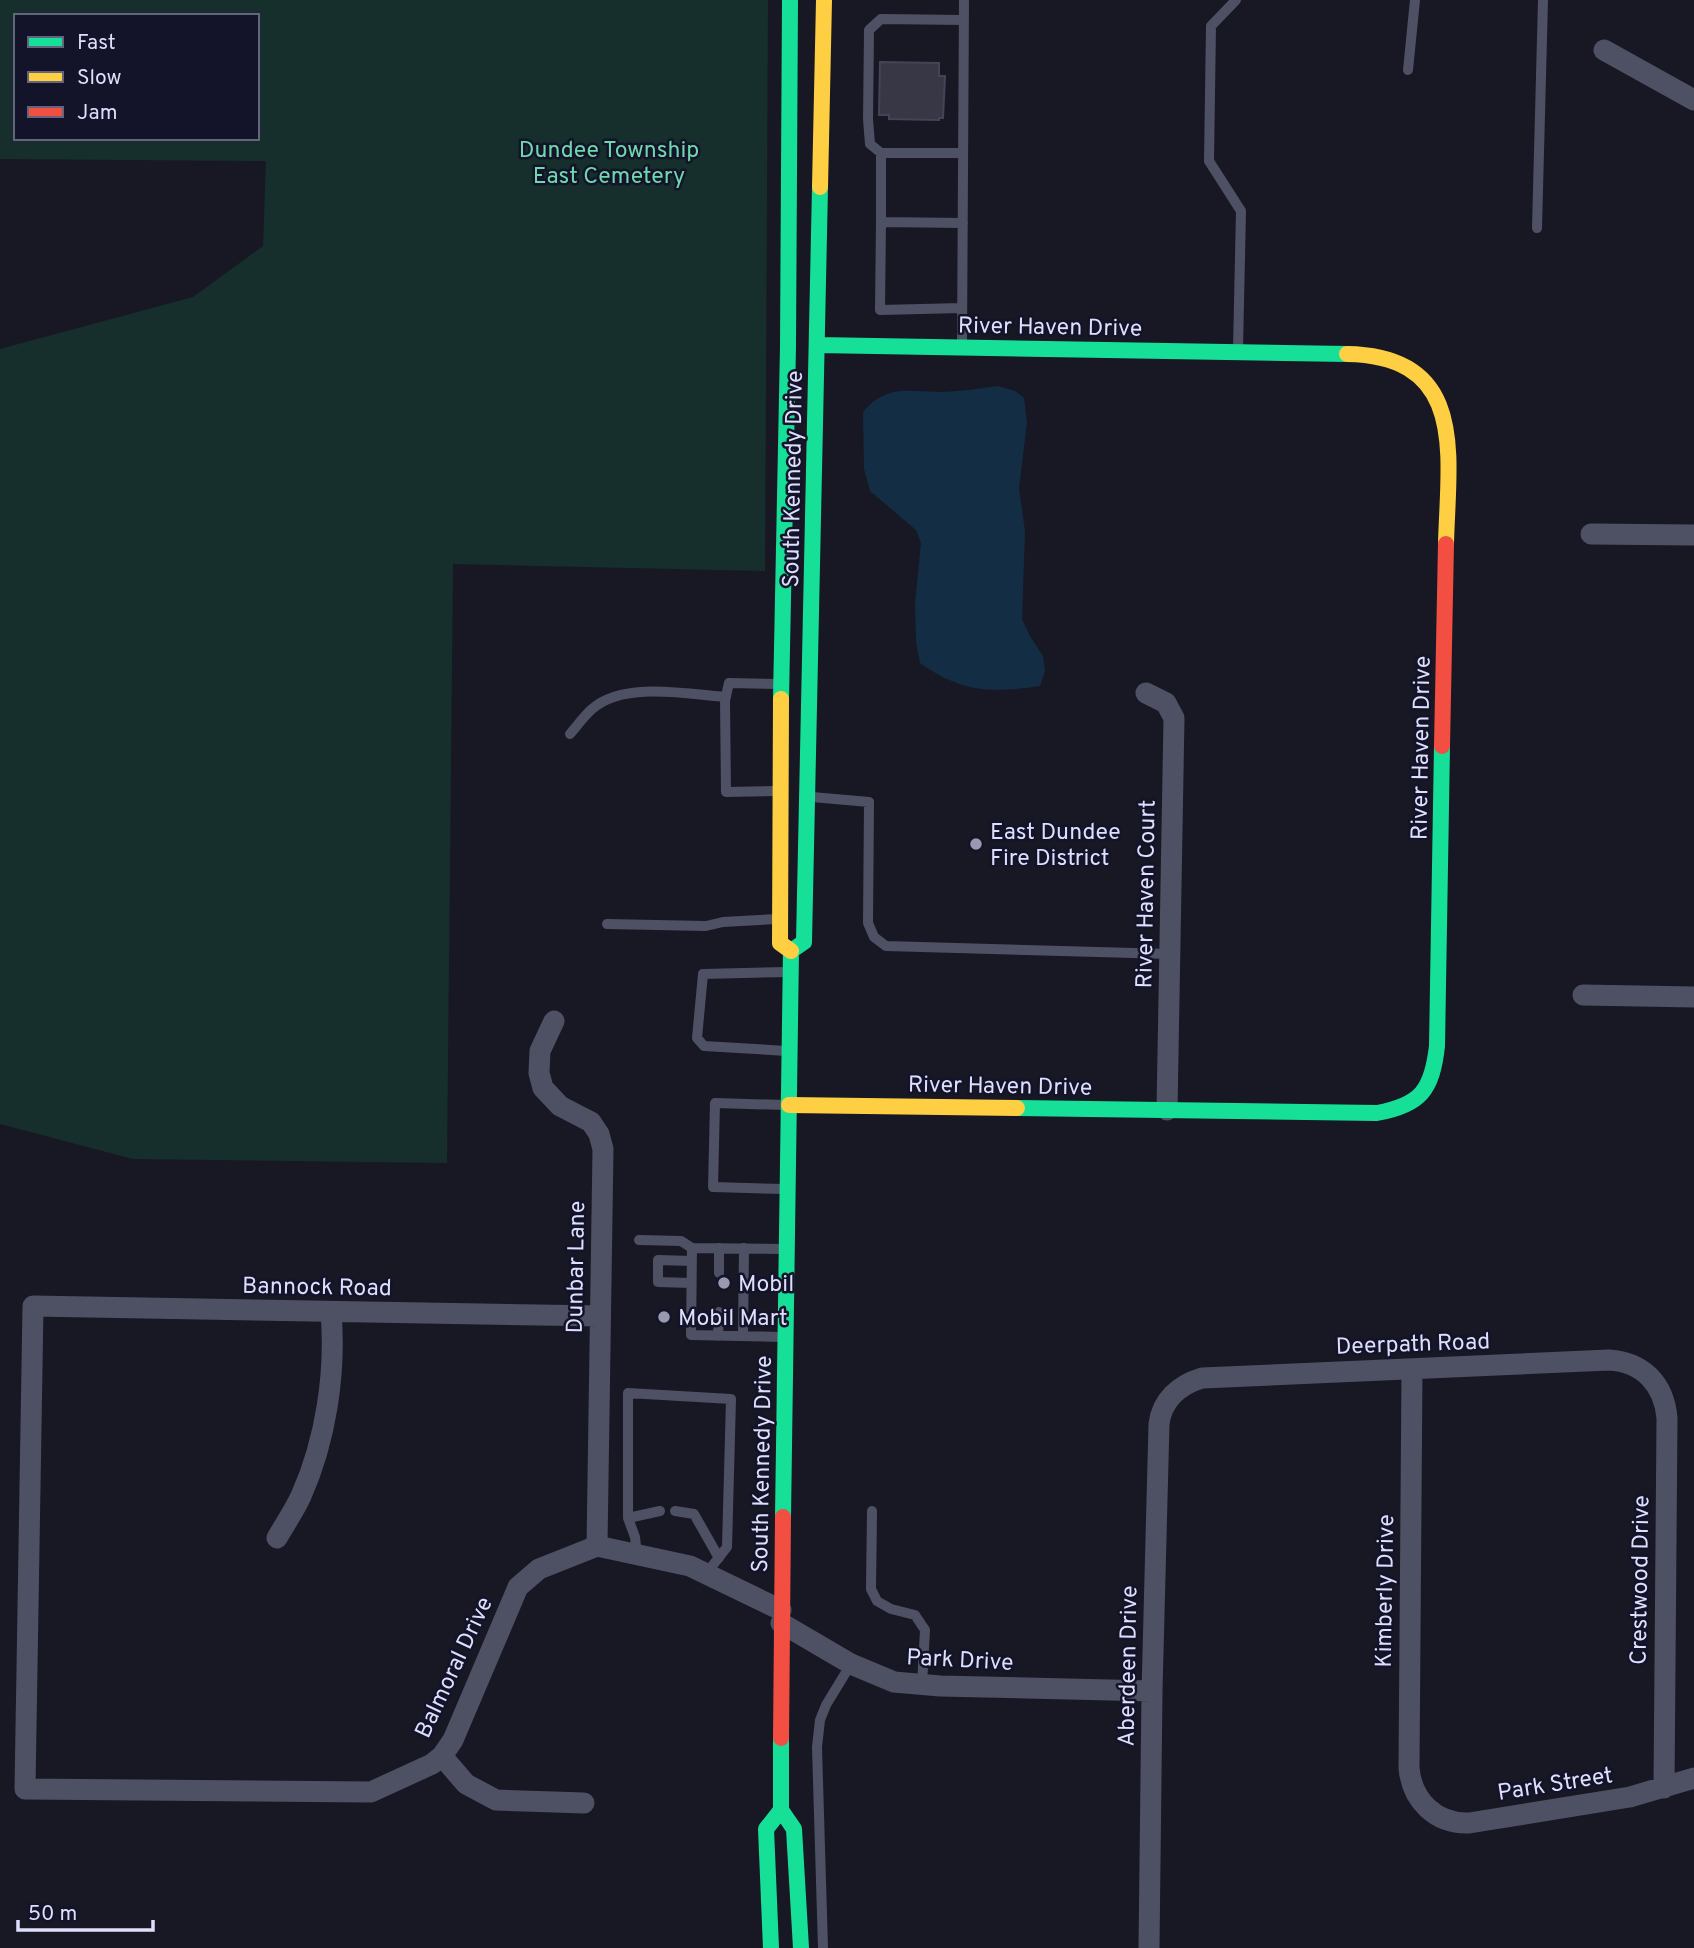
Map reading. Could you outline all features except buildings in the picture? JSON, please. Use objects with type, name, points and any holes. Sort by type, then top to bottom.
[{"type":"main road","name":"South Kennedy Drive","points":[[790,0],[788,333],[779,791],[780,943],[791,951]]},
{"type":"main road","name":"South Kennedy Drive","points":[[791,951],[804,942],[824,0]]},
{"type":"main road","name":"River Haven Drive","points":[[789,1105],[1388,1112],[1410,1103],[1424,1093],[1433,1078],[1436,1063],[1447,465],[1446,423],[1437,399],[1423,378],[1411,368],[1390,359],[1365,354],[817,345]]},
{"type":"main road","name":"South Kennedy Drive","points":[[791,951],[781,1617],[781,1810],[794,1829],[801,1948]]},
{"type":"main road","name":"South Kennedy Drive","points":[[771,1948],[766,1829],[781,1810]]},
{"type":"street","points":[[1604,50],[1694,100]]},
{"type":"street","points":[[1591,534],[1694,535]]},
{"type":"street","name":"River Haven Court","points":[[1146,693],[1166,703],[1174,718],[1167,1110]]},
{"type":"street","points":[[1583,995],[1694,997]]},
{"type":"street","name":"Dunbar Lane","points":[[554,1021],[540,1051],[539,1073],[543,1088],[560,1106],[591,1122],[599,1134],[603,1149],[597,1546]]},
{"type":"street","name":"Bannock Road","points":[[25,1789],[33,1306],[600,1316]]},
{"type":"street","points":[[277,1538],[301,1496],[318,1447],[327,1398],[333,1338],[331,1312]]},
{"type":"street","name":"Deerpath Road","points":[[1177,1390],[1196,1380],[1214,1376],[1609,1360],[1632,1365],[1650,1376]]},
{"type":"street","name":"Kimberly Drive","points":[[1412,1370],[1409,1768],[1413,1790],[1427,1807]]},
{"type":"street","name":"Crestwood Drive","points":[[1650,1376],[1661,1391],[1667,1418],[1664,1788]]},
{"type":"street","name":"Aberdeen Drive","points":[[1149,1948],[1158,1438],[1161,1414],[1177,1390]]},
{"type":"street","points":[[597,1546],[690,1566],[712,1566],[781,1617]]},
{"type":"street","name":"Balmoral Drive","points":[[25,1789],[371,1792],[410,1776],[442,1756],[453,1740],[518,1587],[539,1569],[597,1546]]},
{"type":"street","name":"Park Drive","points":[[781,1617],[851,1664],[894,1682],[1152,1691]]},
{"type":"street","points":[[442,1756],[466,1784],[496,1800],[584,1803]]},
{"type":"street","name":"Park Street","points":[[1427,1807],[1447,1821],[1475,1822],[1630,1797],[1694,1778]]},
{"type":"lane","points":[[962,348],[964,0]]},
{"type":"lane","points":[[1236,0],[1211,26],[1209,161],[1241,211],[1238,352]]},
{"type":"lane","points":[[1408,70],[1415,0]]},
{"type":"lane","points":[[1537,228],[1543,0]]},
{"type":"lane","points":[[963,153],[881,153],[870,144],[868,119],[869,30],[881,19],[964,20]]},
{"type":"lane","points":[[881,153],[880,310],[962,308]]},
{"type":"lane","points":[[881,222],[963,223]]},
{"type":"lane","points":[[779,791],[726,792],[726,696],[729,683],[781,684]]},
{"type":"lane","points":[[570,734],[592,709],[609,698],[645,691],[726,696]]},
{"type":"lane","points":[[808,796],[869,802],[868,923],[877,941],[886,946],[1170,954]]},
{"type":"lane","points":[[607,924],[706,926],[723,922],[780,919]]},
{"type":"lane","points":[[789,1052],[704,1046],[698,1038],[703,974],[790,972]]},
{"type":"lane","points":[[787,1189],[713,1187],[715,1103],[789,1105]]},
{"type":"lane","points":[[639,1240],[681,1241],[692,1248],[786,1249]]},
{"type":"lane","points":[[692,1248],[691,1335],[785,1337]]},
{"type":"lane","points":[[719,1248],[719,1273]]},
{"type":"lane","points":[[743,1336],[744,1248]]},
{"type":"lane","points":[[691,1283],[658,1282],[658,1260],[692,1261]]},
{"type":"lane","points":[[718,1336],[719,1312]]},
{"type":"lane","points":[[637,1555],[635,1537],[628,1518],[628,1393],[731,1399],[727,1548],[712,1566]]},
{"type":"lane","points":[[628,1518],[660,1511]]},
{"type":"lane","points":[[675,1511],[694,1514],[712,1566]]},
{"type":"lane","points":[[872,1511],[871,1589],[877,1601],[891,1609],[915,1615],[925,1630],[922,1685]]},
{"type":"lane","points":[[824,1948],[817,1747],[823,1712],[851,1664]]},
{"type":"green space","name":"Dundee Township East Cemetery","points":[[0,0],[768,0],[765,571],[453,564],[447,1163],[133,1159],[0,1124],[0,349],[193,297],[263,246],[266,161],[0,159]]},
{"type":"water","points":[[998,386],[1015,391],[1024,398],[1027,423],[1019,488],[1025,531],[1022,619],[1043,656],[1045,671],[1040,686],[1006,690],[964,685],[935,673],[920,663],[916,642],[915,604],[921,543],[916,530],[870,491],[864,469],[863,412],[881,397],[900,391],[950,392]]},
{"type":"traffic: fast","points":[[781,699],[788,346],[790,0]]},
{"type":"traffic: fast","points":[[791,951],[804,942],[820,187]]},
{"type":"traffic: fast","points":[[817,345],[1347,354]]},
{"type":"traffic: fast","points":[[1017,1108],[1377,1113],[1392,1110],[1414,1100],[1422,1093],[1432,1074],[1437,1046],[1442,746]]},
{"type":"traffic: fast","points":[[783,1517],[791,951]]},
{"type":"traffic: fast","points":[[781,1738],[781,1810],[794,1829],[801,1948]]},
{"type":"traffic: fast","points":[[771,1948],[766,1829],[781,1810]]},
{"type":"traffic: slow","points":[[820,187],[824,0]]},
{"type":"traffic: slow","points":[[1347,354],[1386,359],[1414,372],[1432,392],[1443,417],[1448,446],[1446,544]]},
{"type":"traffic: slow","points":[[781,699],[780,943],[791,951]]},
{"type":"traffic: slow","points":[[789,1105],[1017,1108]]},
{"type":"traffic: jam","points":[[1442,746],[1446,544]]},
{"type":"traffic: jam","points":[[781,1738],[783,1517]]},
{"type":"place","name":"East Dundee Fire District","points":[[976,844]]},
{"type":"place","name":"Mobil","points":[[724,1283]]},
{"type":"place","name":"Mobil Mart","points":[[664,1317]]}]
